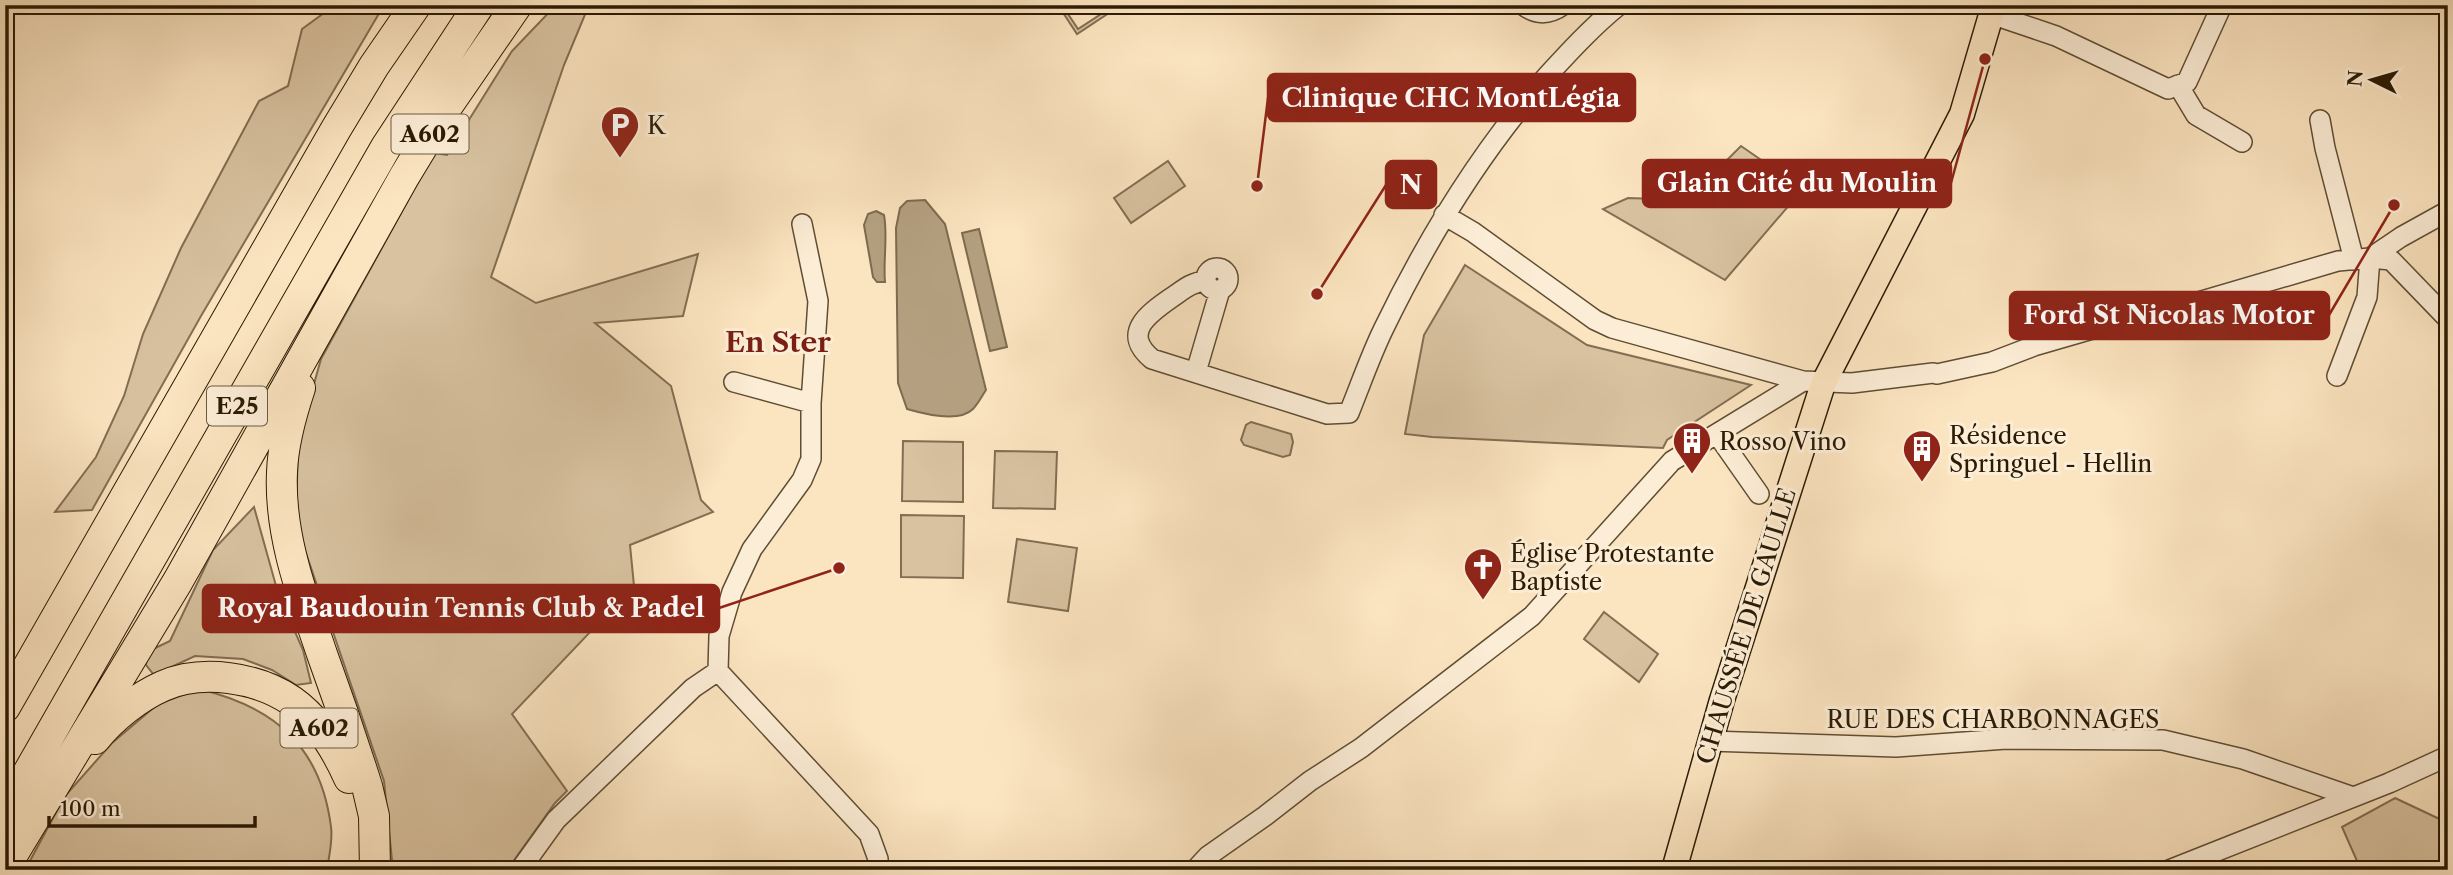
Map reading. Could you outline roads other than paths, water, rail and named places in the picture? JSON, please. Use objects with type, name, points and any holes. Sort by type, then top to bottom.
[{"type":"highway","name":"E25","points":[[5,707],[336,129],[374,66],[416,5]]},
{"type":"highway","name":"E25","points":[[5,813],[386,147],[479,5]]},
{"type":"highway","name":"A602","points":[[375,870],[374,816],[367,786],[299,587],[282,501],[282,470],[292,412],[308,362],[332,317],[352,269],[444,111],[517,5]]},
{"type":"highway","points":[[46,803],[178,581],[352,269]]},
{"type":"highway","name":"A602","points":[[5,867],[46,803],[101,732],[138,701],[162,686],[206,677],[229,678],[271,690],[292,701],[327,736],[352,784],[362,834],[360,870]]},
{"type":"main road","name":"CHAUSSÉE DE GAULLE","points":[[1674,870],[1813,383],[1962,114],[1993,9]]},
{"type":"street","points":[[1523,5],[1533,12],[1546,13],[1562,5]]},
{"type":"street","points":[[1552,5],[1562,5]]},
{"type":"street","points":[[1196,372],[1213,286],[1195,282],[1145,317],[1139,328],[1139,341],[1143,352],[1152,359],[1327,414],[1349,413],[1383,331],[1444,215],[1523,103],[1571,49],[1619,5]]},
{"type":"street","points":[[1993,9],[2168,89],[2187,82],[2222,5]]},
{"type":"street","points":[[2178,85],[2196,115],[2242,142]]},
{"type":"street","points":[[2320,120],[2325,148],[2362,259],[2367,297],[2337,376]]},
{"type":"street","points":[[2362,259],[2448,211]]},
{"type":"street","points":[[1444,215],[1473,232],[1595,320],[1612,328],[1813,383],[1852,383],[1956,371],[2103,326],[2147,317],[2339,261],[2391,260],[2448,319]]},
{"type":"street","points":[[802,224],[818,301],[811,403],[811,459],[802,480],[752,550],[732,592],[719,636],[718,671],[869,834],[878,859],[878,870]]},
{"type":"street","points":[[734,382],[811,403]]},
{"type":"street","points":[[1195,870],[1208,856],[1310,781],[1361,748],[1532,616],[1672,461],[1813,383]]},
{"type":"street","points":[[1717,434],[1759,494]]},
{"type":"street","points":[[520,870],[555,820],[693,688],[718,671]]},
{"type":"street","name":"RUE DES CHARBONNAGES","points":[[1709,741],[1896,747],[2006,739],[2163,740],[2243,759],[2353,797]]},
{"type":"street","points":[[2169,870],[2448,756]]},
{"type":"place","name":"Glain Cité du Moulin","points":[[1985,59]]},
{"type":"place","name":"K","points":[[620,159]]},
{"type":"place","name":"Clinique CHC MontLégia","points":[[1257,186]]},
{"type":"place","name":"Ford St Nicolas Motor","points":[[2394,205]]},
{"type":"place","name":"N","points":[[1317,294]]},
{"type":"place","name":"Rosso Vino","points":[[1692,475]]},
{"type":"place","name":"Résidence Springuel - Hellin","points":[[1922,483]]},
{"type":"place","name":"Royal Baudouin Tennis Club & Padel","points":[[839,568]]},
{"type":"place","name":"Église Protestante Baptiste","points":[[1483,601]]},
{"type":"district","name":"En Ster","points":[[778,342]]}]
